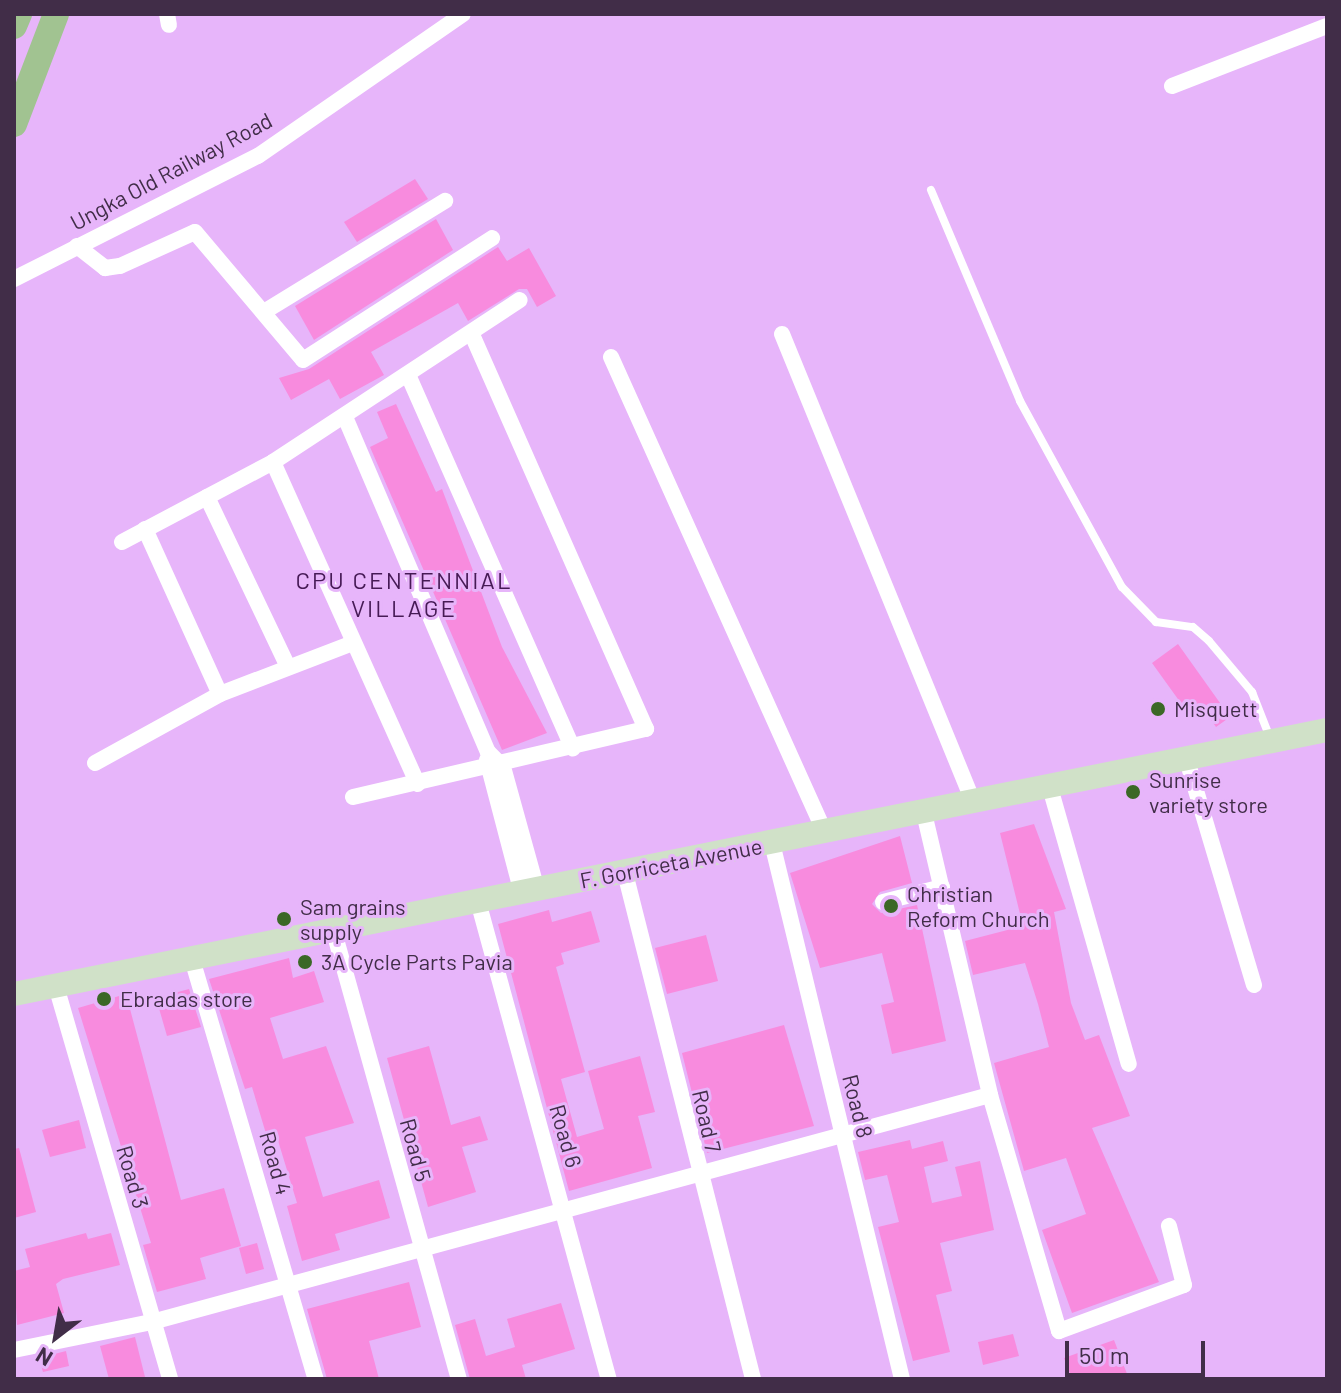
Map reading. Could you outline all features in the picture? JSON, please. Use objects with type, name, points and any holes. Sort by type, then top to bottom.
[{"type":"main road","points":[[14,26],[19,14]]},
{"type":"main road","points":[[17,108],[56,14]]},
{"type":"main road","name":"F. Gorriceta Avenue","points":[[14,994],[479,905],[530,892],[924,813],[972,799],[1327,730]]},
{"type":"street","name":"Ungka Old Railway Road","points":[[14,279],[258,156],[463,14]]},
{"type":"street","points":[[1172,86],[1327,26]]},
{"type":"street","points":[[267,310],[445,201]]},
{"type":"street","points":[[77,246],[105,268],[120,266],[195,232],[267,310],[303,360],[492,238]]},
{"type":"street","points":[[122,542],[273,462],[473,337],[520,300]]},
{"type":"street","points":[[782,334],[972,799]]},
{"type":"street","points":[[353,797],[495,768],[646,729],[473,337]]},
{"type":"street","points":[[611,357],[825,833]]},
{"type":"street","points":[[409,377],[573,748]]},
{"type":"street","points":[[345,417],[495,768],[530,892]]},
{"type":"street","points":[[273,462],[418,784]]},
{"type":"street","points":[[207,497],[288,667]]},
{"type":"street","points":[[145,529],[220,694]]},
{"type":"street","points":[[95,763],[220,694],[353,643]]},
{"type":"street","points":[[1186,757],[1254,985]]},
{"type":"street","points":[[1049,784],[1129,1064]]},
{"type":"street","points":[[924,813],[990,1095],[1059,1331],[1184,1285],[1169,1226]]},
{"type":"street","name":"Road 8","points":[[772,843],[902,1379]]},
{"type":"street","name":"Road 7","points":[[625,873],[697,1171],[753,1379]]},
{"type":"street","points":[[883,902],[942,887]]},
{"type":"street","name":"Road 6","points":[[479,905],[609,1379]]},
{"type":"street","name":"Road 5","points":[[334,932],[459,1379]]},
{"type":"street","name":"Road 4","points":[[192,959],[316,1379]]},
{"type":"street","name":"Road 3","points":[[56,986],[170,1379]]},
{"type":"street","points":[[14,1350],[152,1322],[288,1283],[421,1250],[697,1171],[990,1095]]},
{"type":"lane","points":[[931,190],[1020,401],[1122,587],[1156,622],[1193,627],[1209,641],[1252,692],[1272,742]]},
{"type":"building","points":[[415,179],[428,199],[357,242],[344,222]]},
{"type":"building","points":[[436,219],[453,250],[314,340],[295,306]]},
{"type":"building","points":[[498,247],[507,261],[529,248],[556,296],[537,307],[527,289],[519,289],[468,321],[458,303],[371,352],[384,375],[340,399],[329,379],[291,400],[279,378],[309,369]]},
{"type":"building","points":[[396,404],[436,492],[442,489],[502,647],[547,733],[502,750],[370,447],[388,438],[377,412]]},
{"type":"building","points":[[1178,644],[1230,717],[1216,727],[1205,711],[1193,720],[1152,663]]},
{"type":"building","points":[[1034,824],[1066,909],[1054,912],[1071,1003],[1085,1040],[1099,1035],[1130,1116],[1092,1128],[1159,1282],[1072,1313],[1042,1230],[1086,1214],[1066,1158],[1024,1171],[994,1063],[1049,1047],[1038,1004],[1025,963],[973,975],[965,941],[1023,926],[1000,833]]},
{"type":"building","points":[[900,836],[912,883],[880,892],[872,904],[881,913],[917,905],[946,1041],[892,1054],[881,1005],[894,1002],[882,953],[820,968],[790,873]]},
{"type":"building","points":[[549,910],[552,922],[591,911],[600,942],[561,953],[564,964],[556,967],[585,1072],[561,1079],[577,1137],[604,1129],[588,1071],[640,1056],[655,1112],[638,1116],[652,1168],[569,1191],[498,924]]},
{"type":"building","points":[[706,935],[718,981],[667,994],[655,948]]},
{"type":"building","points":[[289,958],[293,978],[314,971],[324,1002],[270,1018],[283,1059],[326,1046],[354,1123],[305,1137],[323,1197],[379,1180],[390,1218],[335,1234],[340,1250],[302,1261],[287,1206],[297,1203],[276,1134],[267,1137],[252,1087],[245,1089],[209,979]]},
{"type":"building","points":[[189,989],[201,1027],[167,1036],[156,998]]},
{"type":"building","points":[[126,994],[181,1200],[224,1188],[241,1246],[200,1258],[206,1279],[157,1292],[143,1245],[151,1243],[78,1008]]},
{"type":"building","points":[[784,1025],[814,1126],[707,1153],[682,1053]]},
{"type":"building","points":[[429,1046],[451,1125],[480,1116],[488,1140],[462,1147],[476,1192],[428,1207],[387,1058]]},
{"type":"building","points":[[79,1120],[86,1148],[50,1157],[42,1130]]},
{"type":"building","points":[[910,1140],[912,1149],[943,1141],[948,1161],[924,1167],[932,1203],[962,1196],[955,1167],[980,1161],[994,1230],[940,1243],[952,1291],[936,1295],[950,1352],[913,1361],[878,1227],[899,1222],[887,1175],[865,1180],[858,1152]]},
{"type":"building","points":[[19,1148],[36,1212],[14,1218],[14,1149]]},
{"type":"building","points":[[86,1233],[88,1239],[111,1233],[120,1265],[63,1279],[56,1284],[64,1313],[17,1325],[14,1271],[30,1267],[25,1249]]},
{"type":"building","points":[[257,1243],[264,1269],[246,1274],[239,1248]]},
{"type":"building","points":[[409,1282],[421,1327],[369,1341],[379,1379],[327,1379],[307,1309]]},
{"type":"building","points":[[561,1303],[575,1349],[522,1365],[526,1379],[470,1379],[455,1325],[475,1319],[486,1356],[515,1347],[507,1319]]},
{"type":"building","points":[[1013,1334],[1019,1356],[983,1365],[978,1342]]},
{"type":"building","points":[[135,1337],[145,1377],[109,1379],[100,1346]]},
{"type":"building","points":[[1114,1340],[1129,1379],[1072,1379],[1064,1358]]},
{"type":"building","points":[[66,1351],[69,1366],[43,1372],[39,1358]]},
{"type":"place","name":"Misquett","points":[[1158,709]]},
{"type":"place","name":"Sunrise variety store","points":[[1133,792]]},
{"type":"place","name":"Christian Reform Church","points":[[891,906]]},
{"type":"place","name":"Sam grains supply","points":[[284,919]]},
{"type":"place","name":"3A Cycle Parts Pavia","points":[[305,962]]},
{"type":"place","name":"Ebradas store","points":[[104,999]]},
{"type":"district","name":"CPU CENTENNIAL VILLAGE","points":[[404,594]]}]
